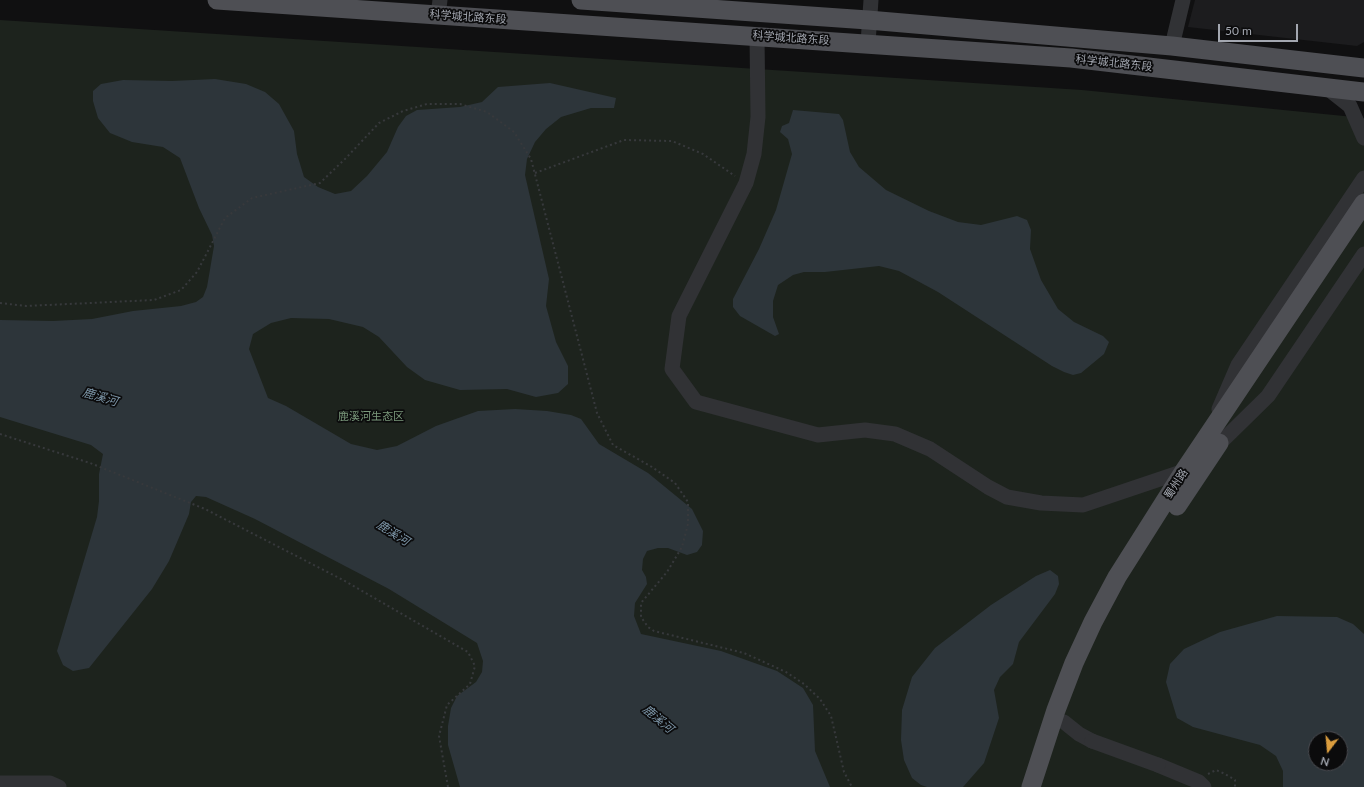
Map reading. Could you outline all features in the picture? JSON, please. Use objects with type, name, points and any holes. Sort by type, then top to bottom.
[{"type":"main road","name":"科学城北路东段","points":[[218,0],[439,7],[757,36],[1071,58],[1325,86],[1364,92]]},
{"type":"main road","name":"科学城北路东段","points":[[581,0],[868,20],[1172,46],[1359,65]]},
{"type":"main road","name":"蜀州路","points":[[1044,787],[1078,681],[1099,636],[1211,444],[1364,203]]},
{"type":"main road","name":"蜀州路","points":[[1031,787],[1056,710],[1092,622],[1117,577],[1184,471],[1211,444],[1364,224]]},
{"type":"street","points":[[868,43],[868,20],[871,0]]},
{"type":"street","points":[[1172,46],[1183,0]]},
{"type":"street","points":[[757,36],[758,117],[754,154],[746,183],[679,316],[672,369],[696,402],[818,435],[865,430],[895,434],[930,449],[988,487],[1007,497],[1041,504],[1083,505],[1184,471]]},
{"type":"street","points":[[1325,86],[1350,106],[1364,138]]},
{"type":"street","points":[[1211,444],[1238,365],[1364,178]]},
{"type":"street","points":[[1211,444],[1268,396],[1364,254]]},
{"type":"street","points":[[1064,722],[1079,734],[1092,741],[1158,765],[1202,785]]},
{"type":"street","points":[[0,783],[50,783],[59,787]]},
{"type":"path","points":[[0,304],[26,306],[154,300],[181,290],[197,272],[225,218],[252,198],[320,183],[380,123],[403,111],[427,104],[460,104],[488,112],[514,132],[531,159],[597,413],[613,445],[652,467],[675,483],[688,502],[688,524],[682,547],[674,562],[641,603],[641,617],[648,627],[654,631],[744,653],[786,672],[804,684],[820,699],[831,716],[844,772],[852,787]]},
{"type":"path","points":[[535,173],[624,140],[672,141],[703,154],[746,183]]},
{"type":"path","points":[[0,434],[90,463],[204,509],[343,580],[468,652],[475,666],[470,684],[447,705],[439,736],[448,787]]},
{"type":"path","points":[[1202,785],[1208,773],[1216,770],[1235,780],[1235,787]]},
{"type":"shaded area","points":[[1195,0],[1364,0],[1364,42],[1357,46],[1188,27]]},
{"type":"green space","name":"鹿溪河生态区","points":[[0,20],[1082,90],[1364,118],[1364,787],[0,787]]},
{"type":"water","name":"鹿溪河","points":[[215,79],[246,84],[265,92],[279,104],[294,131],[297,154],[304,177],[318,187],[335,194],[351,191],[367,176],[387,152],[398,127],[406,116],[417,110],[460,107],[482,102],[498,87],[550,83],[616,98],[614,108],[591,108],[561,117],[546,129],[535,142],[527,159],[525,175],[549,279],[546,306],[556,342],[568,366],[568,384],[558,393],[536,397],[507,389],[460,390],[425,380],[407,367],[379,337],[363,327],[329,319],[291,318],[271,323],[253,334],[249,349],[268,398],[286,406],[351,444],[377,450],[397,446],[436,426],[478,411],[515,409],[547,411],[571,415],[581,419],[599,444],[648,473],[692,509],[703,531],[702,545],[697,552],[687,555],[668,548],[658,548],[647,551],[643,559],[642,570],[646,577],[647,584],[635,603],[634,616],[641,634],[721,651],[777,671],[803,688],[813,705],[815,751],[830,787],[460,787],[448,745],[448,726],[451,708],[457,696],[476,682],[482,672],[483,661],[477,643],[389,589],[255,519],[206,497],[196,496],[191,502],[189,514],[169,561],[152,589],[89,668],[73,671],[63,665],[57,651],[97,517],[99,501],[99,474],[103,454],[91,445],[0,417],[0,320],[53,321],[92,319],[133,311],[181,306],[196,302],[203,297],[207,287],[214,246],[212,235],[199,208],[180,158],[163,147],[132,142],[110,133],[98,118],[93,101],[93,91],[101,84],[123,80],[172,81]]},
{"type":"water","points":[[793,110],[839,114],[843,120],[850,152],[859,167],[886,190],[929,211],[958,222],[981,225],[1017,216],[1027,220],[1031,230],[1030,249],[1041,280],[1058,309],[1074,322],[1103,336],[1109,342],[1104,354],[1081,373],[1073,375],[1064,372],[1052,366],[938,292],[899,271],[879,266],[825,272],[804,272],[793,275],[778,285],[773,301],[773,317],[779,334],[775,336],[740,316],[733,307],[733,299],[759,249],[776,210],[792,154],[788,139],[780,132],[782,126],[789,123]]},
{"type":"water","points":[[1050,570],[1058,576],[1059,584],[1055,594],[1019,642],[1013,664],[1000,677],[994,690],[999,718],[984,763],[963,787],[927,787],[921,785],[912,778],[904,760],[901,740],[902,710],[912,677],[935,648],[991,605],[1036,576]]},
{"type":"water","points":[[1277,616],[1337,617],[1353,624],[1364,634],[1364,787],[1283,787],[1283,771],[1276,756],[1260,745],[1193,727],[1177,718],[1166,682],[1170,664],[1184,649],[1220,632]]}]
